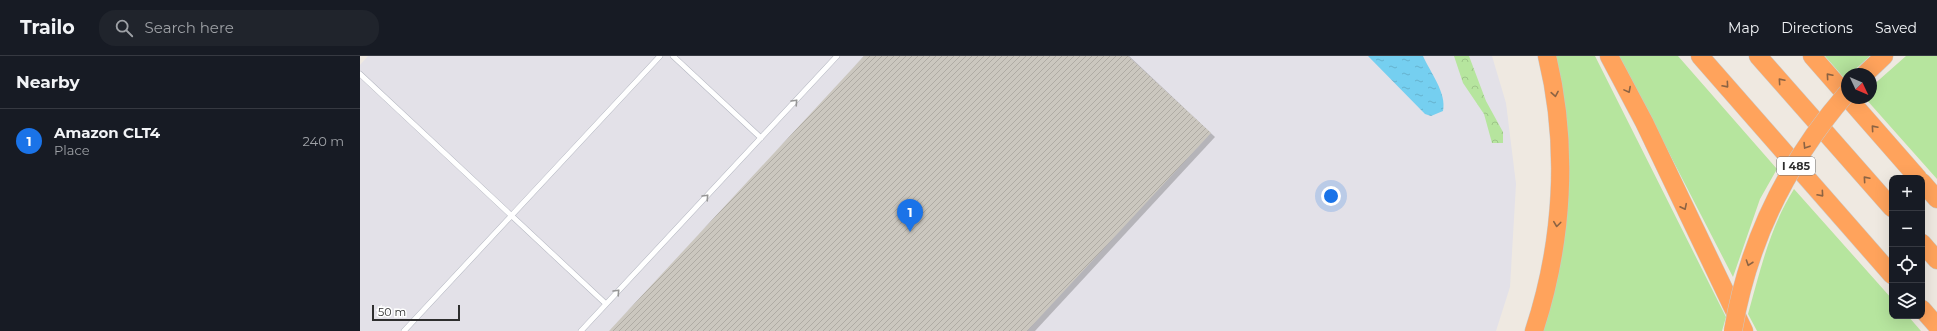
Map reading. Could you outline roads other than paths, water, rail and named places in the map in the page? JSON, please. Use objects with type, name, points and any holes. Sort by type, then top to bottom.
[{"type":"highway","points":[[1534,331],[1548,281],[1558,214],[1561,178],[1557,105],[1547,56]]},
{"type":"highway","points":[[1610,56],[1644,122],[1744,331]]},
{"type":"highway","name":"I 485","points":[[1700,56],[1889,272]]},
{"type":"highway","points":[[1758,56],[1889,205]]},
{"type":"highway","points":[[1812,56],[1841,89]]},
{"type":"highway","points":[[1871,68],[1884,56]]},
{"type":"highway","points":[[1733,331],[1744,279],[1757,241],[1774,201],[1808,143],[1841,101]]},
{"type":"highway","points":[[1854,104],[1915,175]]},
{"type":"highway","points":[[1925,185],[1937,199]]},
{"type":"highway","points":[[1925,246],[1937,260]]},
{"type":"highway","points":[[1925,312],[1937,326]]},
{"type":"lane","points":[[404,331],[660,56]]},
{"type":"lane","points":[[673,56],[761,138]]},
{"type":"lane","points":[[581,331],[837,56]]},
{"type":"lane","points":[[360,74],[606,304]]},
{"type":"water","points":[[1368,56],[1423,56],[1443,97],[1443,111],[1431,116],[1425,114]]},
{"type":"place","name":"Amazon CLT4","points":[[910,232]]}]
